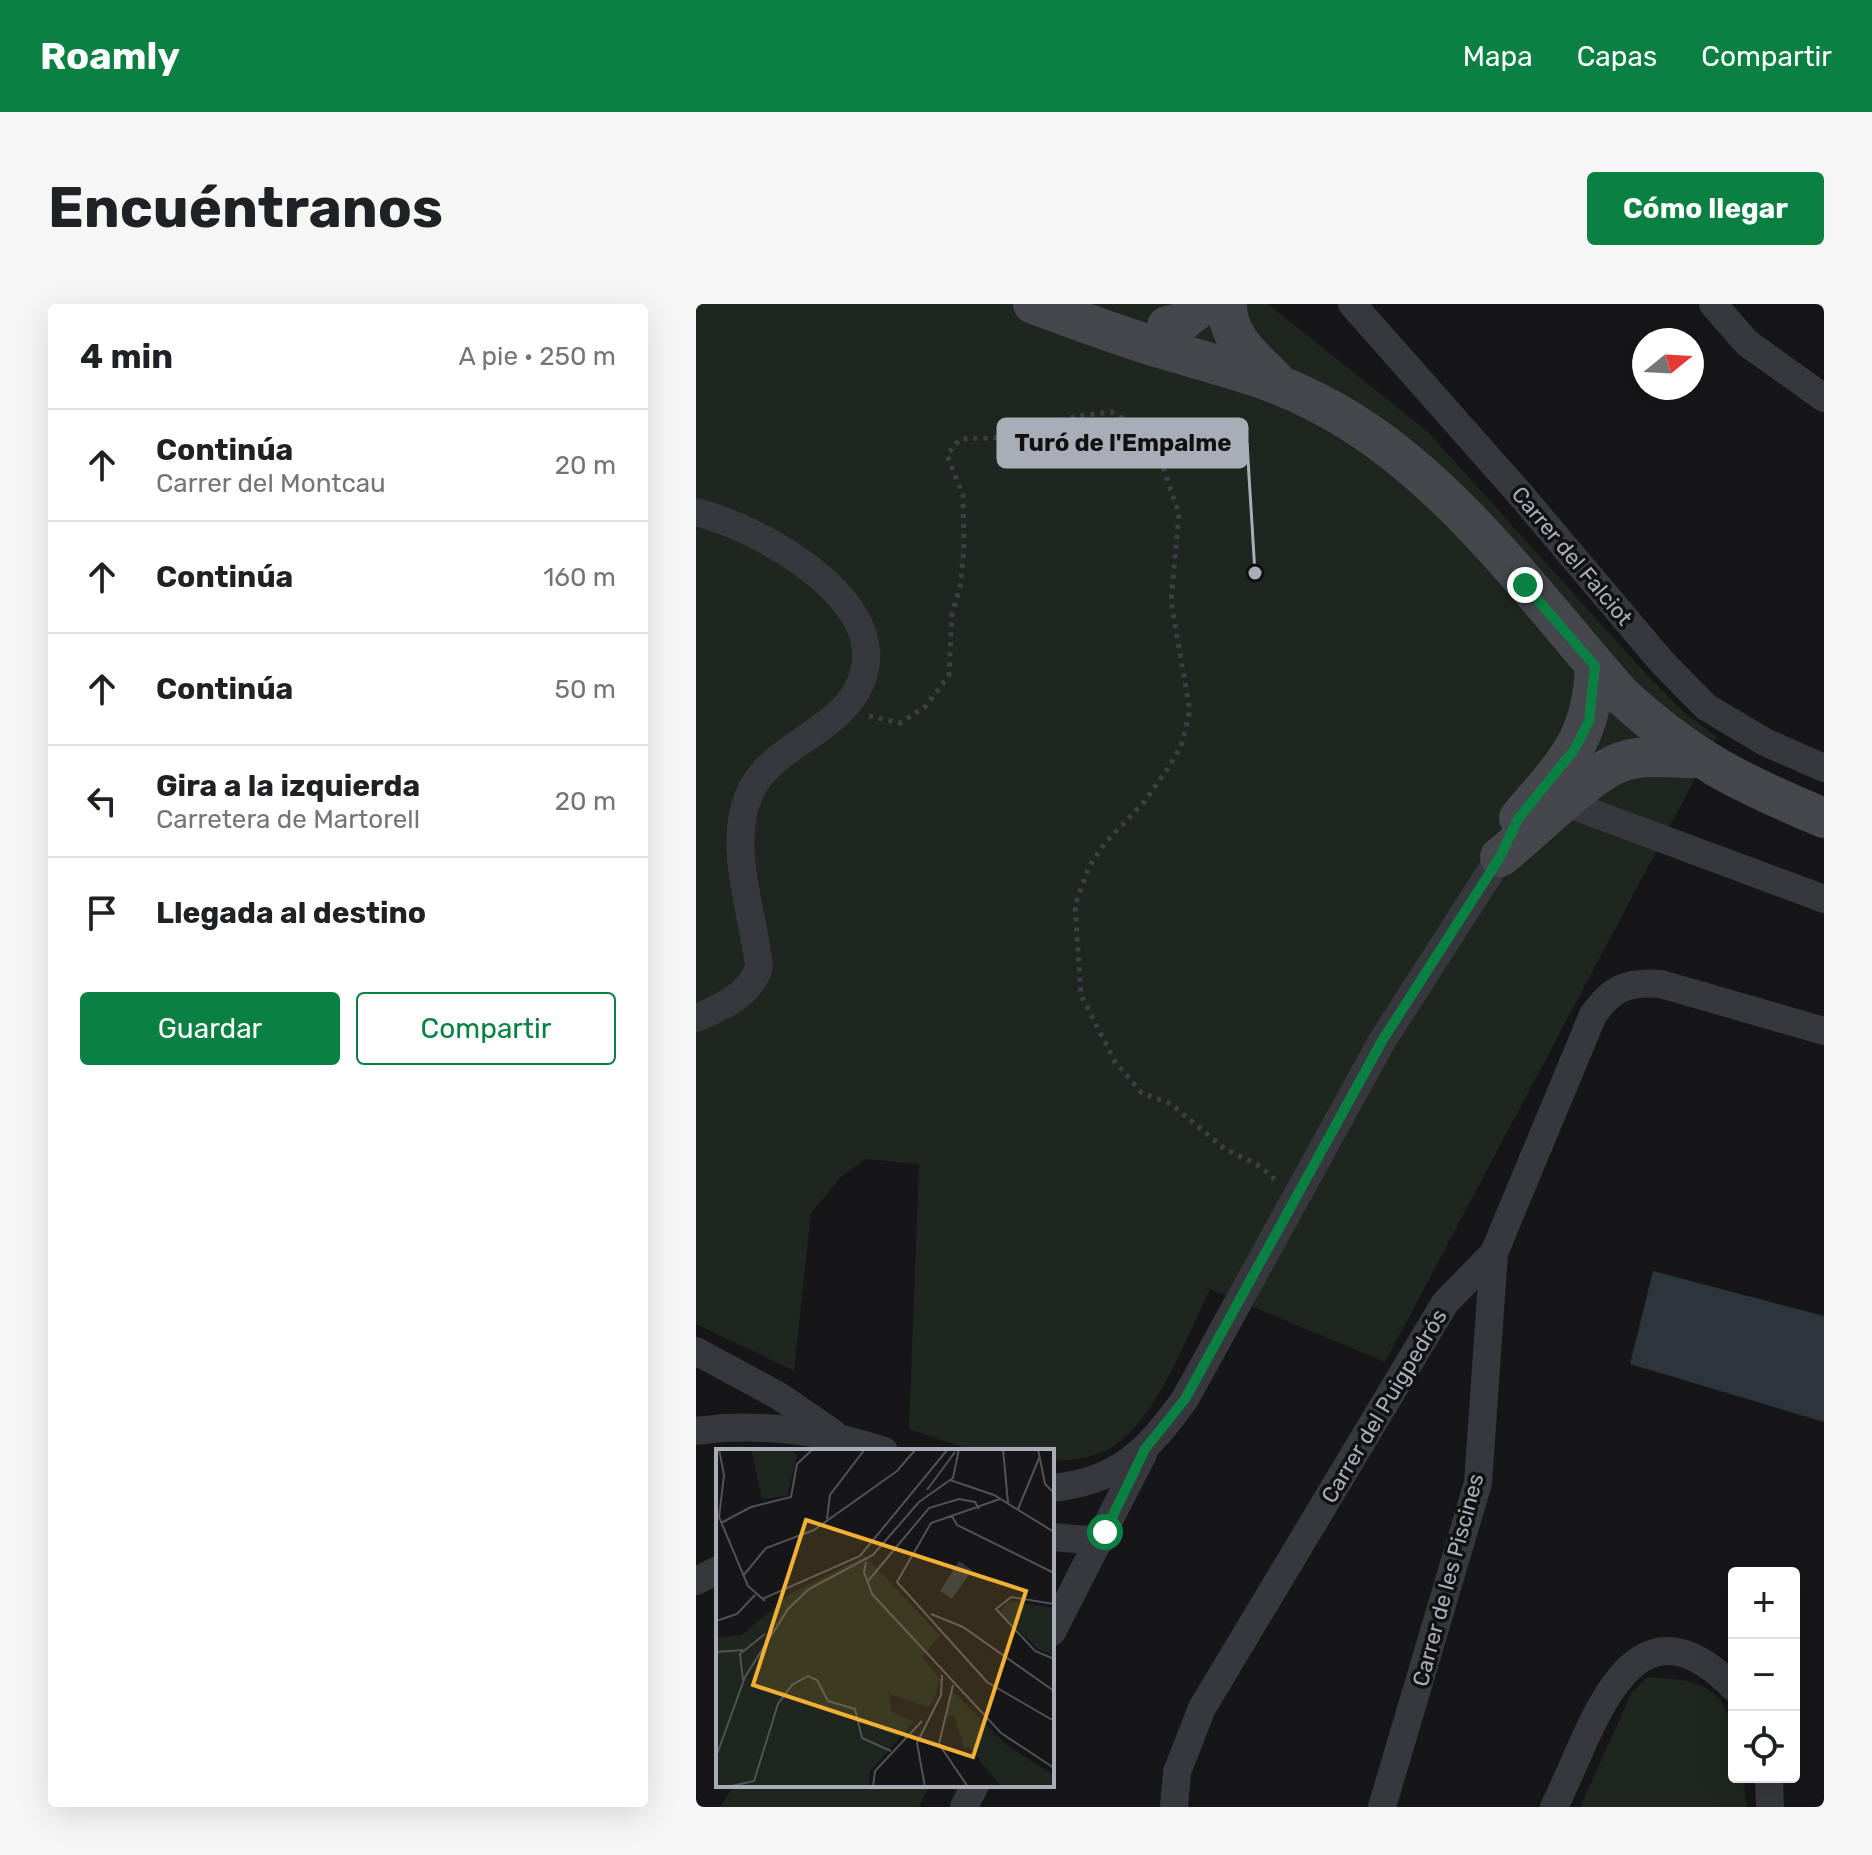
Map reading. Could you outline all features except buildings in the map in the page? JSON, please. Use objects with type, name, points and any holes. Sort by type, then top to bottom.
[{"type":"main road","points":[[1033,304],[1170,351],[1235,367],[1282,386],[1351,421],[1429,482],[1640,713],[1696,758],[1741,784],[1824,818]]},
{"type":"main road","points":[[1107,304],[1167,326],[1235,367]]},
{"type":"main road","points":[[1167,326],[1192,316],[1204,304]]},
{"type":"main road","points":[[1227,304],[1232,331],[1244,351],[1282,386]]},
{"type":"main road","points":[[1556,795],[1589,721],[1595,666]]},
{"type":"main road","points":[[1500,857],[1518,819],[1616,764],[1641,758],[1696,758]]},
{"type":"street","name":"Carrer del Falciot","points":[[1352,304],[1520,494],[1661,661],[1706,707],[1765,742],[1824,768]]},
{"type":"street","points":[[1713,304],[1747,343],[1824,398]]},
{"type":"street","points":[[696,512],[727,519],[776,543],[812,568],[861,627],[866,649],[863,675],[846,705],[769,766],[747,799],[740,845],[759,966],[755,980],[742,994],[696,1018]]},
{"type":"street","points":[[1556,795],[1824,899]]},
{"type":"street","points":[[1054,1628],[1145,1449],[1185,1399],[1382,1041],[1500,857]]},
{"type":"street","name":"Carrer del Puigpedrós","points":[[1174,1807],[1177,1772],[1202,1708],[1445,1303],[1494,1253],[1593,1015],[1605,999],[1621,986],[1639,982],[1661,984],[1824,1031]]},
{"type":"street","name":"Carrer de les Piscines","points":[[1382,1807],[1478,1483],[1494,1253]]},
{"type":"street","points":[[696,1351],[779,1396],[844,1440]]},
{"type":"street","points":[[696,1431],[754,1427],[796,1430],[877,1449]]},
{"type":"street","points":[[1054,1488],[1103,1477],[1145,1449]]},
{"type":"street","points":[[1054,1537],[1100,1541]]},
{"type":"street","points":[[696,1581],[716,1571]]},
{"type":"street","points":[[1554,1807],[1606,1694],[1635,1661],[1652,1653],[1670,1652],[1691,1657],[1720,1673],[1728,1682]]},
{"type":"street","points":[[1769,1783],[1770,1807]]},
{"type":"street","points":[[964,1807],[974,1787]]},
{"type":"path","points":[[846,705],[882,722],[900,723],[926,706],[949,675],[952,614],[960,587],[964,549],[963,495],[947,455],[960,439],[995,438],[1077,416],[1111,412],[1139,427],[1159,455],[1179,514],[1171,602],[1190,711],[1181,746],[1168,768],[1145,801],[1105,843],[1089,867],[1075,905],[1081,995],[1115,1062],[1142,1093],[1171,1104],[1225,1149],[1260,1166],[1297,1199]]},
{"type":"shaded area","points":[[696,304],[1268,304],[1428,432],[1647,675],[1684,712],[1717,737],[1385,1362],[1210,1289],[1155,1401],[1124,1438],[1107,1450],[1080,1458],[1054,1461],[1054,1449],[967,1449],[909,1429],[919,1164],[865,1159],[841,1177],[811,1213],[794,1371],[696,1324]]},
{"type":"shaded area","points":[[1653,1271],[1824,1316],[1824,1422],[1630,1364]]},
{"type":"shaded area","points":[[1646,1678],[1673,1679],[1694,1683],[1720,1700],[1728,1717],[1728,1783],[1744,1783],[1747,1807],[1580,1807],[1632,1692]]},
{"type":"shaded area","points":[[733,1787],[929,1787],[919,1807],[720,1807]]},
{"type":"place","name":"Turó de l'Empalme","points":[[1255,573]]},
{"type":"route","points":[[1105,1532],[1145,1449],[1185,1399],[1382,1041],[1457,919],[1500,857],[1518,819],[1574,750],[1589,721],[1595,666],[1525,585]]}]
